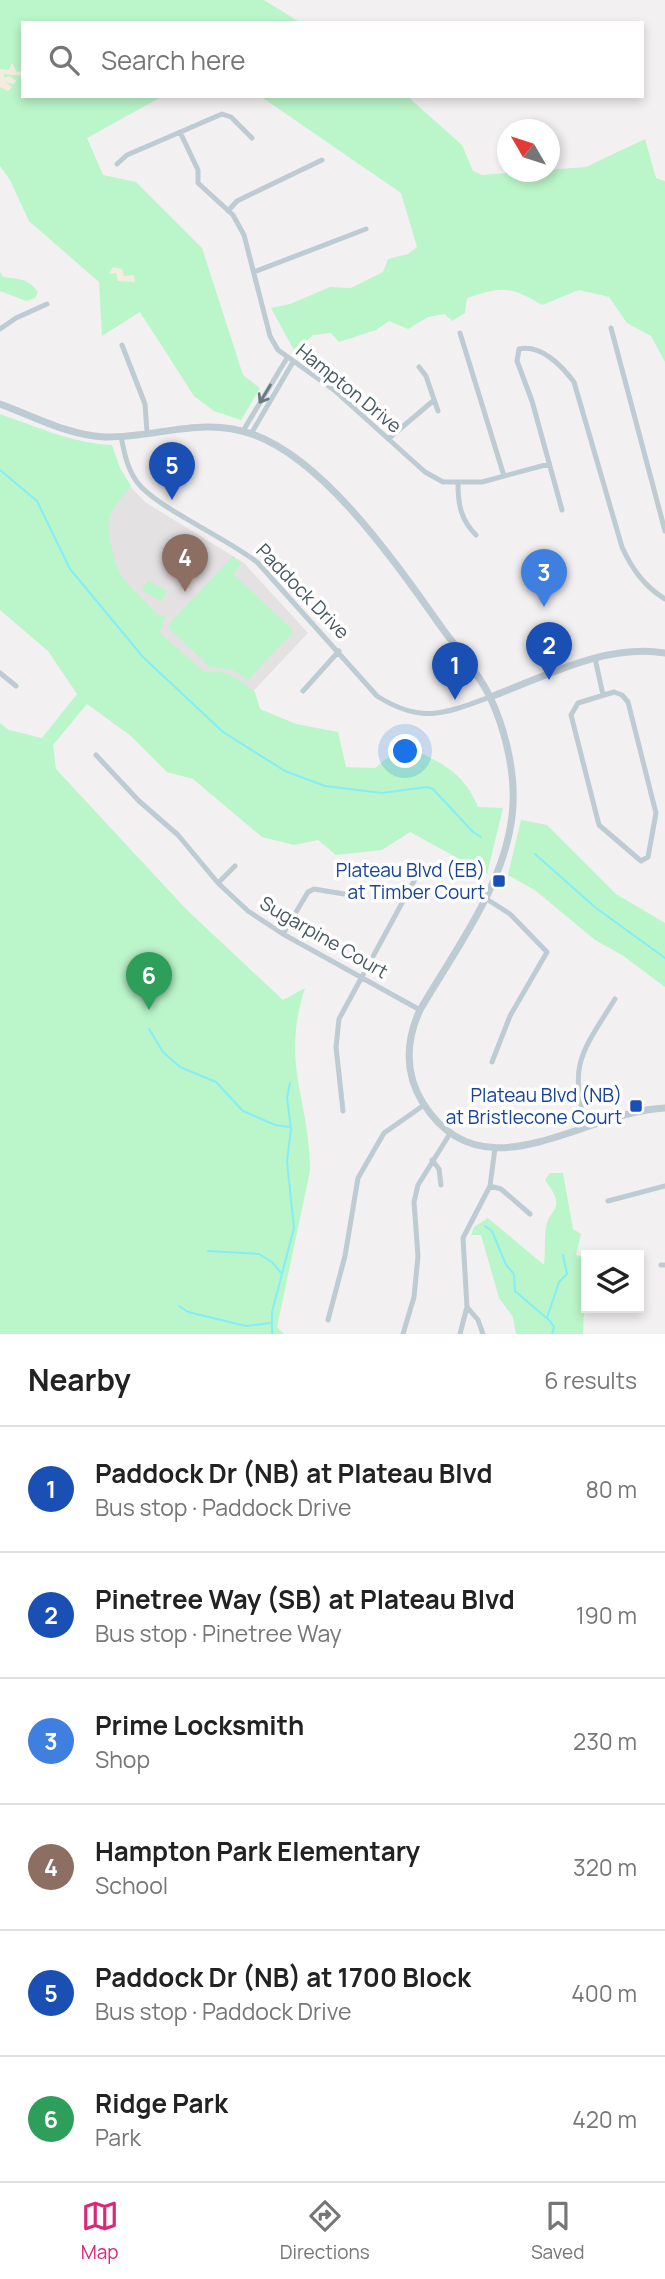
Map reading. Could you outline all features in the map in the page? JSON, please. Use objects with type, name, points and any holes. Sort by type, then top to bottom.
[{"type":"street","points":[[117,164],[127,155],[222,114],[231,117],[252,138]]},
{"type":"street","name":"Hampton Drive","points":[[180,132],[198,170],[198,184],[228,211],[244,235],[270,336],[287,358],[334,390],[425,472],[443,482],[482,482],[549,464]]},
{"type":"street","points":[[228,211],[237,201],[322,160]]},
{"type":"street","points":[[254,272],[366,229]]},
{"type":"street","points":[[0,329],[16,318],[47,304]]},
{"type":"street","points":[[611,328],[665,531]]},
{"type":"street","points":[[460,333],[504,476]]},
{"type":"street","points":[[122,345],[145,404],[147,432]]},
{"type":"street","points":[[562,510],[532,401],[517,361],[519,349],[527,347],[544,354],[564,369],[574,382],[622,547],[631,567],[650,589],[665,598]]},
{"type":"street","points":[[243,431],[287,358]]},
{"type":"street","points":[[251,434],[293,362]]},
{"type":"street","points":[[419,368],[426,376],[438,411]]},
{"type":"street","points":[[388,439],[433,401]]},
{"type":"street","points":[[0,404],[80,434],[121,436],[201,425],[243,431],[268,440],[331,490],[386,549],[490,697],[507,751],[513,812],[505,852],[485,898],[420,1010],[409,1042],[409,1059],[415,1089],[424,1105],[451,1132],[470,1142],[495,1148],[526,1146],[634,1113],[665,1108]]},
{"type":"street","name":"Paddock Drive","points":[[121,436],[126,463],[137,483],[151,496],[236,546],[258,563],[377,696],[398,709],[420,715],[447,713],[490,697]]},
{"type":"street","points":[[458,484],[458,502],[466,525],[476,535]]},
{"type":"street","points":[[303,691],[339,652]]},
{"type":"street","points":[[490,697],[595,658],[618,653],[665,653]]},
{"type":"street","points":[[595,658],[603,695]]},
{"type":"street","points":[[0,673],[16,686]]},
{"type":"street","points":[[614,692],[622,695],[628,702],[656,813],[649,857],[641,861],[599,825],[572,715],[578,703],[603,695],[614,692]]},
{"type":"street","name":"Sugarpine Court","points":[[96,755],[139,801],[178,835],[218,883],[248,911],[283,934],[420,1010]]},
{"type":"street","points":[[218,883],[235,866]]},
{"type":"street","points":[[342,1111],[336,1031],[342,1010],[414,881]]},
{"type":"street","points":[[283,934],[308,892],[314,889],[356,896]]},
{"type":"street","points":[[485,898],[510,914],[547,953],[510,1016],[492,1062]]},
{"type":"street","points":[[586,1127],[577,1096],[578,1069],[582,1053],[615,999]]},
{"type":"street","points":[[328,1320],[345,1256],[358,1178],[384,1133],[424,1105]]},
{"type":"street","points":[[403,1334],[414,1297],[418,1256],[414,1202],[418,1185],[451,1132]]},
{"type":"street","points":[[460,1334],[467,1307],[463,1238],[490,1186],[495,1148]]},
{"type":"street","points":[[432,1160],[439,1169],[441,1185]]},
{"type":"street","points":[[490,1186],[501,1189],[530,1214]]},
{"type":"street","points":[[608,1201],[665,1186]]},
{"type":"street","points":[[467,1307],[478,1320],[483,1334]]},
{"type":"shaded area","points":[[124,480],[145,502],[244,563],[308,633],[241,704],[210,681],[147,645],[96,525]]},
{"type":"green space","points":[[0,0],[264,0],[298,21],[21,21],[21,98],[159,98],[87,138],[103,175],[136,182],[202,248],[243,375],[260,388],[241,420],[214,411],[194,396],[140,312],[102,336],[99,282],[29,221],[10,180],[0,166]]},
{"type":"green space","points":[[263,98],[409,98],[462,145],[473,171],[482,175],[497,174],[497,182],[560,182],[560,169],[586,167],[645,139],[656,178],[665,181],[665,362],[651,336],[627,323],[609,297],[579,290],[542,305],[513,291],[497,290],[467,298],[465,313],[452,321],[445,314],[428,317],[408,329],[389,321],[376,330],[339,342],[331,333],[313,335],[295,352],[271,308],[290,304],[330,287],[351,288],[383,272],[388,259],[408,254],[417,247],[401,193]]},
{"type":"green space","points":[[0,272],[3,277],[31,284],[38,292],[35,298],[26,301],[0,291]]},
{"type":"green space","points":[[0,414],[69,438],[112,445],[120,468],[131,486],[114,508],[109,521],[110,538],[118,569],[157,615],[166,616],[159,632],[204,672],[222,672],[238,679],[255,692],[260,709],[296,724],[338,732],[346,767],[375,768],[404,744],[457,775],[472,794],[478,807],[503,808],[487,874],[410,832],[382,850],[336,855],[318,840],[294,845],[262,837],[193,779],[167,772],[131,736],[87,704],[53,745],[56,769],[186,909],[283,1000],[305,988],[295,1039],[310,1171],[277,1327],[284,1334],[0,1334],[0,723],[9,730],[42,738],[77,694],[48,651],[0,610]]},
{"type":"green space","points":[[233,556],[241,564],[233,574],[294,631],[248,680],[233,670],[210,667],[169,628],[169,624]]},
{"type":"green space","points":[[148,580],[167,591],[161,601],[142,590]]},
{"type":"green space","points":[[521,820],[547,825],[616,894],[665,923],[665,987],[622,955],[595,940],[536,891],[508,875]]},
{"type":"green space","points":[[550,1173],[563,1173],[573,1229],[581,1234],[576,1255],[581,1256],[583,1334],[516,1334],[513,1317],[499,1298],[481,1235],[471,1235],[474,1227],[488,1218],[544,1265],[546,1225],[556,1203],[545,1180]]},
{"type":"sand","points":[[12,63],[17,72],[21,71],[21,76],[4,74],[4,78],[9,76],[17,81],[13,84],[5,82],[12,87],[8,91],[0,87],[0,69],[9,70]]},
{"type":"sand","points":[[113,267],[122,269],[124,276],[134,275],[135,282],[118,281],[116,273],[109,274]]},
{"type":"waterway","points":[[0,470],[37,501],[70,569],[143,657],[223,732],[285,771],[325,786],[382,793],[427,787],[433,789],[473,832],[481,837]]},
{"type":"waterway","points":[[535,854],[596,908],[665,958]]},
{"type":"waterway","points":[[149,1029],[163,1052],[180,1067],[216,1082],[243,1111],[275,1125],[290,1127]]},
{"type":"waterway","points":[[272,1334],[272,1312],[294,1228],[287,1162],[291,1129],[287,1098],[290,1083]]},
{"type":"waterway","points":[[485,1226],[492,1231],[506,1265],[514,1274],[515,1291],[550,1321],[554,1327],[552,1334]]},
{"type":"waterway","points":[[208,1251],[259,1254],[272,1262],[282,1274]]},
{"type":"waterway","points":[[547,1318],[559,1282],[567,1274],[563,1255]]},
{"type":"waterway","points":[[179,1306],[188,1312],[246,1326],[270,1323]]},
{"type":"place","name":"Paddock Dr (NB) at 1700 Block","points":[[172,500]]},
{"type":"place","name":"Hampton Park Elementary","points":[[185,592]]},
{"type":"place","name":"Prime Locksmith","points":[[544,607]]},
{"type":"place","name":"Pinetree Way (SB) at Plateau Blvd","points":[[549,680]]},
{"type":"place","name":"Paddock Dr (NB) at Plateau Blvd","points":[[455,700]]},
{"type":"place","name":"Plateau Blvd (EB) at Timber Court","points":[[499,881]]},
{"type":"place","name":"Ridge Park","points":[[149,1010]]},
{"type":"place","name":"Plateau Blvd (NB) at Bristlecone Court","points":[[636,1106]]}]
